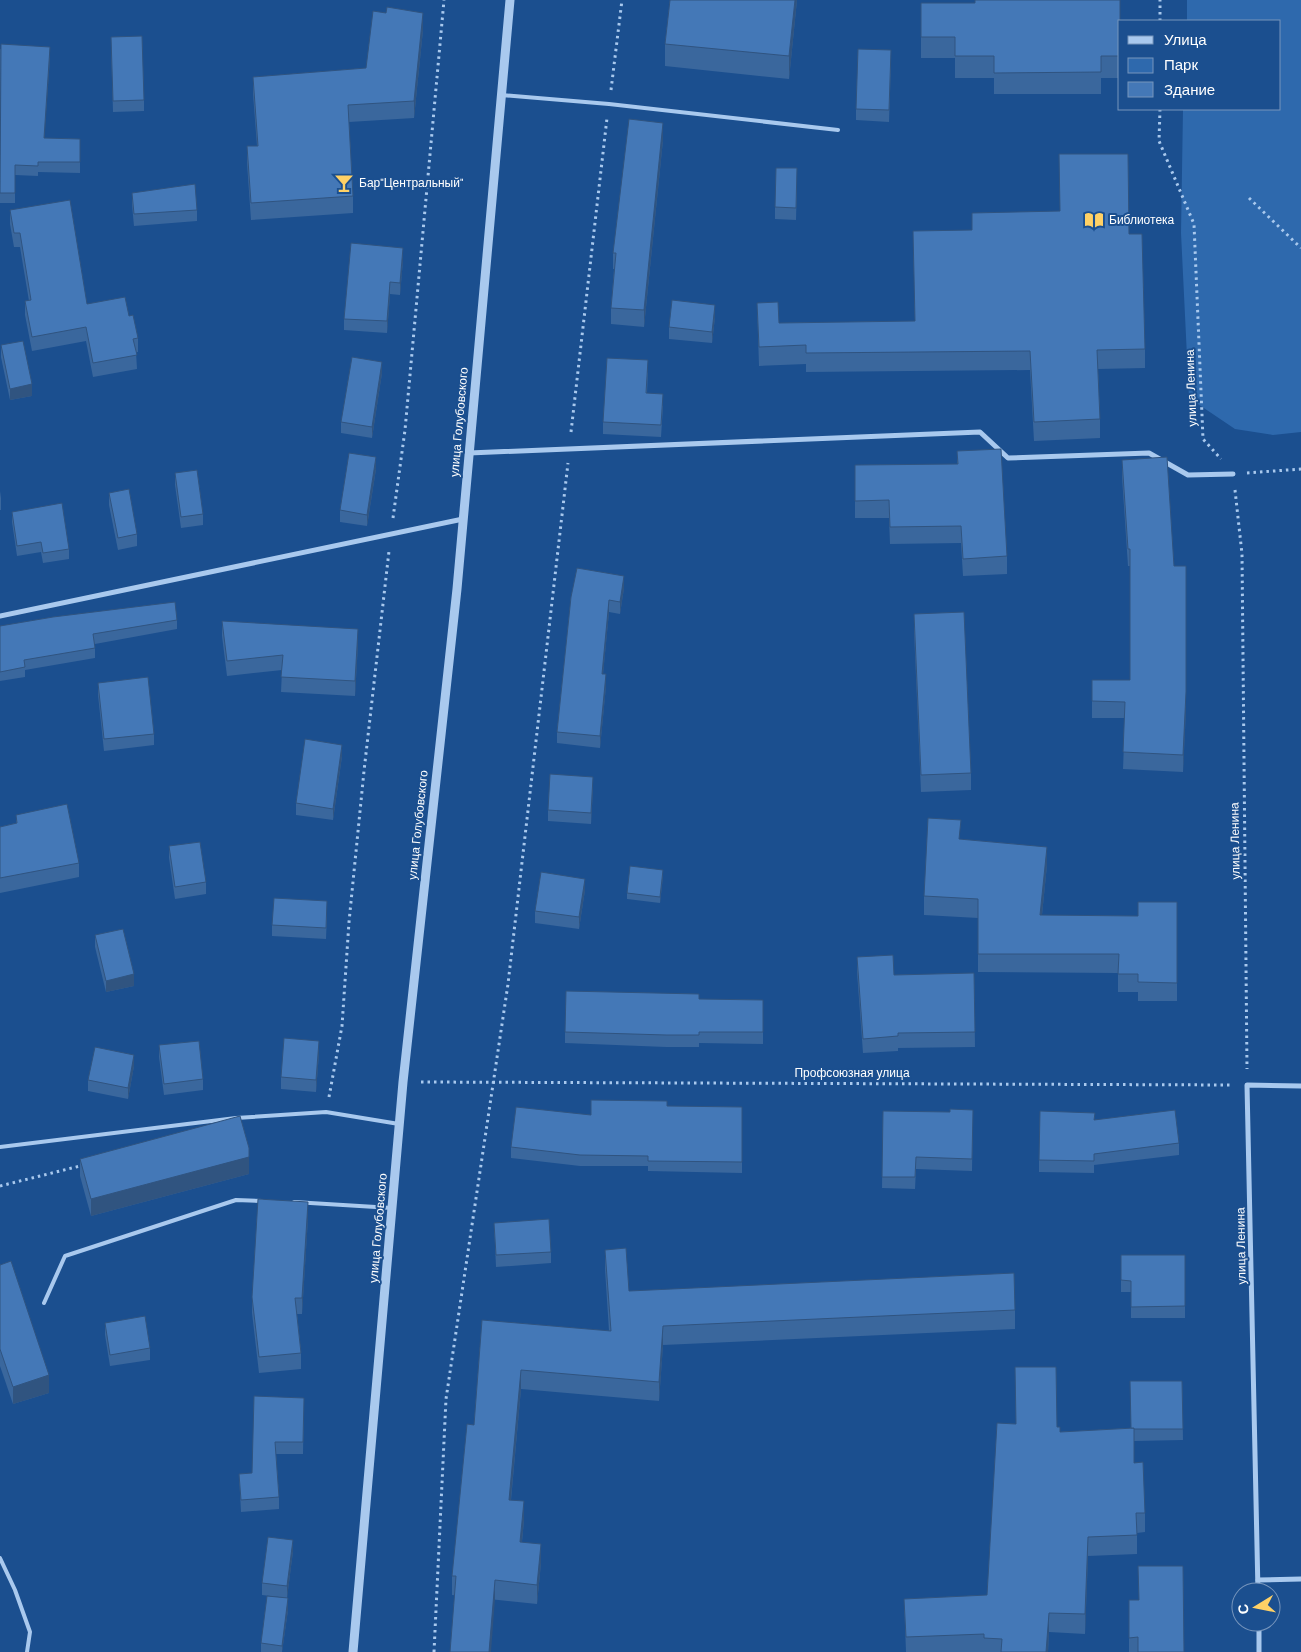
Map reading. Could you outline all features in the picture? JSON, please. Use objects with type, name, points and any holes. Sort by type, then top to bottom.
[{"type":"street","name":"улица Голубовского","points":[[353,1652],[399,1124],[463,519],[510,0]]},
{"type":"street","points":[[469,454],[980,432],[1008,458],[1149,453],[1188,475],[1234,474]]},
{"type":"street","points":[[0,616],[463,519]]},
{"type":"street","points":[[1247,1085],[1301,1086]]},
{"type":"street","name":"улица Ленина","points":[[1247,1085],[1258,1580]]},
{"type":"street","points":[[1258,1580],[1301,1579]]},
{"type":"street","points":[[1259,1632],[1259,1652]]},
{"type":"lane","points":[[501,96],[609,104],[838,130]]},
{"type":"lane","points":[[0,1147],[236,1118],[326,1112],[399,1124]]},
{"type":"lane","points":[[44,1303],[65,1256],[236,1200],[265,1201]]},
{"type":"lane","points":[[284,1201],[392,1208]]},
{"type":"lane","points":[[0,1558],[15,1590],[30,1632],[28,1652]]},
{"type":"path","points":[[326,1112],[342,1026],[349,922],[364,771],[404,430],[444,0]]},
{"type":"path","points":[[434,1652],[446,1399],[508,984],[622,0]]},
{"type":"path","points":[[1160,0],[1160,20]]},
{"type":"path","name":"улица Ленина","points":[[1160,110],[1160,141],[1194,224],[1203,439],[1234,474],[1242,554],[1247,1085]]},
{"type":"path","points":[[1249,198],[1301,248]]},
{"type":"path","points":[[1234,474],[1301,469]]},
{"type":"path","name":"Профсоюзная улица","points":[[403,1082],[1247,1085]]},
{"type":"path","points":[[0,1186],[87,1164]]},
{"type":"green space","points":[[1187,0],[1301,0],[1301,432],[1273,435],[1235,429],[1189,398],[1181,233],[1183,110],[1281,110],[1281,20],[1187,20]]},
{"type":"building","points":[[670,0],[795,0],[789,56],[665,44]]},
{"type":"building","points":[[975,0],[1120,0],[1118,56],[1101,56],[1101,72],[994,73],[994,56],[955,56],[955,37],[921,37],[921,3],[975,3]]},
{"type":"building","points":[[387,7],[423,13],[414,101],[348,105],[353,196],[251,203],[247,146],[258,146],[253,77],[366,68],[373,11],[386,13]]},
{"type":"building","points":[[142,36],[144,100],[113,101],[111,37]]},
{"type":"building","points":[[1,44],[50,47],[44,138],[80,139],[80,162],[38,162],[38,166],[15,165],[15,193],[0,193]]},
{"type":"building","points":[[858,49],[891,50],[889,110],[856,109]]},
{"type":"building","points":[[629,119],[663,123],[644,310],[611,308],[616,253],[613,253]]},
{"type":"building","points":[[1059,154],[1128,154],[1129,234],[1142,234],[1145,349],[1097,350],[1100,419],[1034,422],[1030,351],[806,353],[806,345],[759,347],[757,303],[778,302],[779,323],[915,321],[913,231],[972,230],[972,213],[1060,211]]},
{"type":"building","points":[[776,168],[797,168],[796,208],[775,207]]},
{"type":"building","points":[[195,184],[197,210],[134,214],[132,193]]},
{"type":"building","points":[[70,200],[87,304],[125,297],[129,316],[133,315],[138,338],[133,339],[137,355],[93,363],[86,327],[32,337],[25,301],[31,300],[20,233],[14,233],[10,210]]},
{"type":"building","points":[[351,243],[403,248],[400,283],[390,282],[387,321],[344,319]]},
{"type":"building","points":[[672,300],[715,305],[712,332],[669,327]]},
{"type":"building","points":[[23,341],[32,384],[10,389],[1,345]]},
{"type":"building","points":[[352,357],[382,362],[372,427],[341,422]]},
{"type":"building","points":[[607,358],[648,360],[646,393],[663,394],[661,425],[603,422]]},
{"type":"building","points":[[1001,449],[1007,556],[963,559],[961,526],[890,527],[889,500],[855,501],[855,465],[958,464],[957,451]]},
{"type":"building","points":[[349,453],[376,457],[367,515],[340,510]]},
{"type":"building","points":[[1167,457],[1174,566],[1186,566],[1186,692],[1183,755],[1123,752],[1125,702],[1092,701],[1092,680],[1130,680],[1130,549],[1128,549],[1122,460]]},
{"type":"building","points":[[197,470],[203,514],[181,517],[175,473]]},
{"type":"building","points":[[129,489],[137,534],[118,538],[109,493]]},
{"type":"building","points":[[62,503],[69,549],[43,553],[41,542],[17,546],[12,512]]},
{"type":"building","points":[[577,568],[624,576],[620,602],[609,600],[602,674],[606,674],[600,736],[557,732],[571,597]]},
{"type":"building","points":[[175,602],[177,620],[93,634],[95,648],[24,660],[25,667],[0,672],[0,626],[53,617]]},
{"type":"building","points":[[964,612],[971,773],[921,775],[914,614]]},
{"type":"building","points":[[222,621],[358,629],[355,681],[281,677],[283,655],[227,661]]},
{"type":"building","points":[[148,677],[154,734],[104,739],[98,683]]},
{"type":"building","points":[[305,739],[342,745],[333,809],[296,803]]},
{"type":"building","points":[[550,774],[593,777],[591,813],[548,810]]},
{"type":"building","points":[[67,804],[79,863],[0,878],[0,827],[17,823],[16,815]]},
{"type":"building","points":[[928,818],[961,820],[959,839],[1047,847],[1040,915],[1138,916],[1138,902],[1177,902],[1177,983],[1138,982],[1138,974],[1118,974],[1119,954],[978,954],[978,899],[924,896]]},
{"type":"building","points":[[200,842],[206,882],[175,887],[169,846]]},
{"type":"building","points":[[630,866],[663,870],[660,897],[627,893]]},
{"type":"building","points":[[541,872],[585,879],[579,917],[535,911]]},
{"type":"building","points":[[274,898],[327,901],[326,928],[272,925]]},
{"type":"building","points":[[123,929],[134,974],[106,981],[95,935]]},
{"type":"building","points":[[893,955],[894,975],[974,973],[975,1032],[898,1033],[898,1036],[863,1039],[857,957]]},
{"type":"building","points":[[566,991],[699,994],[699,999],[763,1000],[763,1032],[699,1032],[699,1035],[666,1035],[565,1032]]},
{"type":"building","points":[[284,1038],[319,1041],[316,1080],[281,1077]]},
{"type":"building","points":[[199,1041],[203,1079],[164,1084],[159,1045]]},
{"type":"building","points":[[95,1047],[134,1055],[128,1088],[88,1080]]},
{"type":"building","points":[[591,1100],[667,1101],[667,1106],[742,1107],[742,1162],[648,1161],[648,1156],[580,1155],[511,1147],[516,1107],[591,1115]]},
{"type":"building","points":[[950,1109],[973,1110],[972,1159],[916,1157],[915,1177],[882,1177],[883,1111],[950,1112]]},
{"type":"building","points":[[1175,1110],[1179,1143],[1094,1154],[1094,1161],[1039,1160],[1040,1111],[1095,1113],[1094,1120]]},
{"type":"building","points":[[240,1116],[249,1148],[249,1157],[91,1199],[80,1159]]},
{"type":"building","points":[[258,1199],[308,1202],[302,1298],[295,1298],[301,1353],[259,1357],[252,1297]]},
{"type":"building","points":[[549,1219],[551,1252],[496,1255],[494,1223]]},
{"type":"building","points":[[626,1248],[629,1291],[1014,1273],[1015,1310],[663,1326],[659,1382],[521,1370],[509,1500],[524,1501],[520,1542],[541,1544],[537,1585],[495,1580],[489,1652],[450,1652],[456,1576],[452,1576],[467,1424],[474,1425],[482,1320],[611,1331],[605,1250]]},
{"type":"building","points":[[1121,1255],[1185,1255],[1185,1306],[1131,1307],[1131,1281],[1121,1280]]},
{"type":"building","points":[[11,1261],[49,1375],[13,1387],[0,1349],[0,1265]]},
{"type":"building","points":[[145,1316],[150,1348],[110,1355],[105,1323]]},
{"type":"building","points":[[1015,1367],[1056,1367],[1057,1427],[1060,1427],[1060,1432],[1134,1428],[1134,1463],[1143,1462],[1145,1513],[1136,1513],[1137,1535],[1088,1537],[1085,1614],[1049,1613],[1046,1652],[1001,1652],[1002,1639],[984,1638],[984,1634],[906,1637],[904,1599],[987,1595],[997,1423],[1016,1424]]},
{"type":"building","points":[[1130,1381],[1182,1381],[1183,1429],[1131,1428]]},
{"type":"building","points":[[254,1396],[304,1398],[303,1442],[275,1442],[279,1497],[241,1500],[239,1474],[252,1473]]},
{"type":"building","points":[[268,1537],[293,1540],[287,1586],[262,1583]]},
{"type":"building","points":[[1138,1566],[1183,1566],[1184,1652],[1138,1652],[1138,1637],[1129,1638],[1129,1600],[1139,1600]]},
{"type":"building","points":[[267,1596],[288,1598],[282,1646],[261,1643]]},
{"type":"place","name":"Бар\"Центральный\"","points":[[344,183]]},
{"type":"place","name":"Библиотека","points":[[1094,220]]}]
